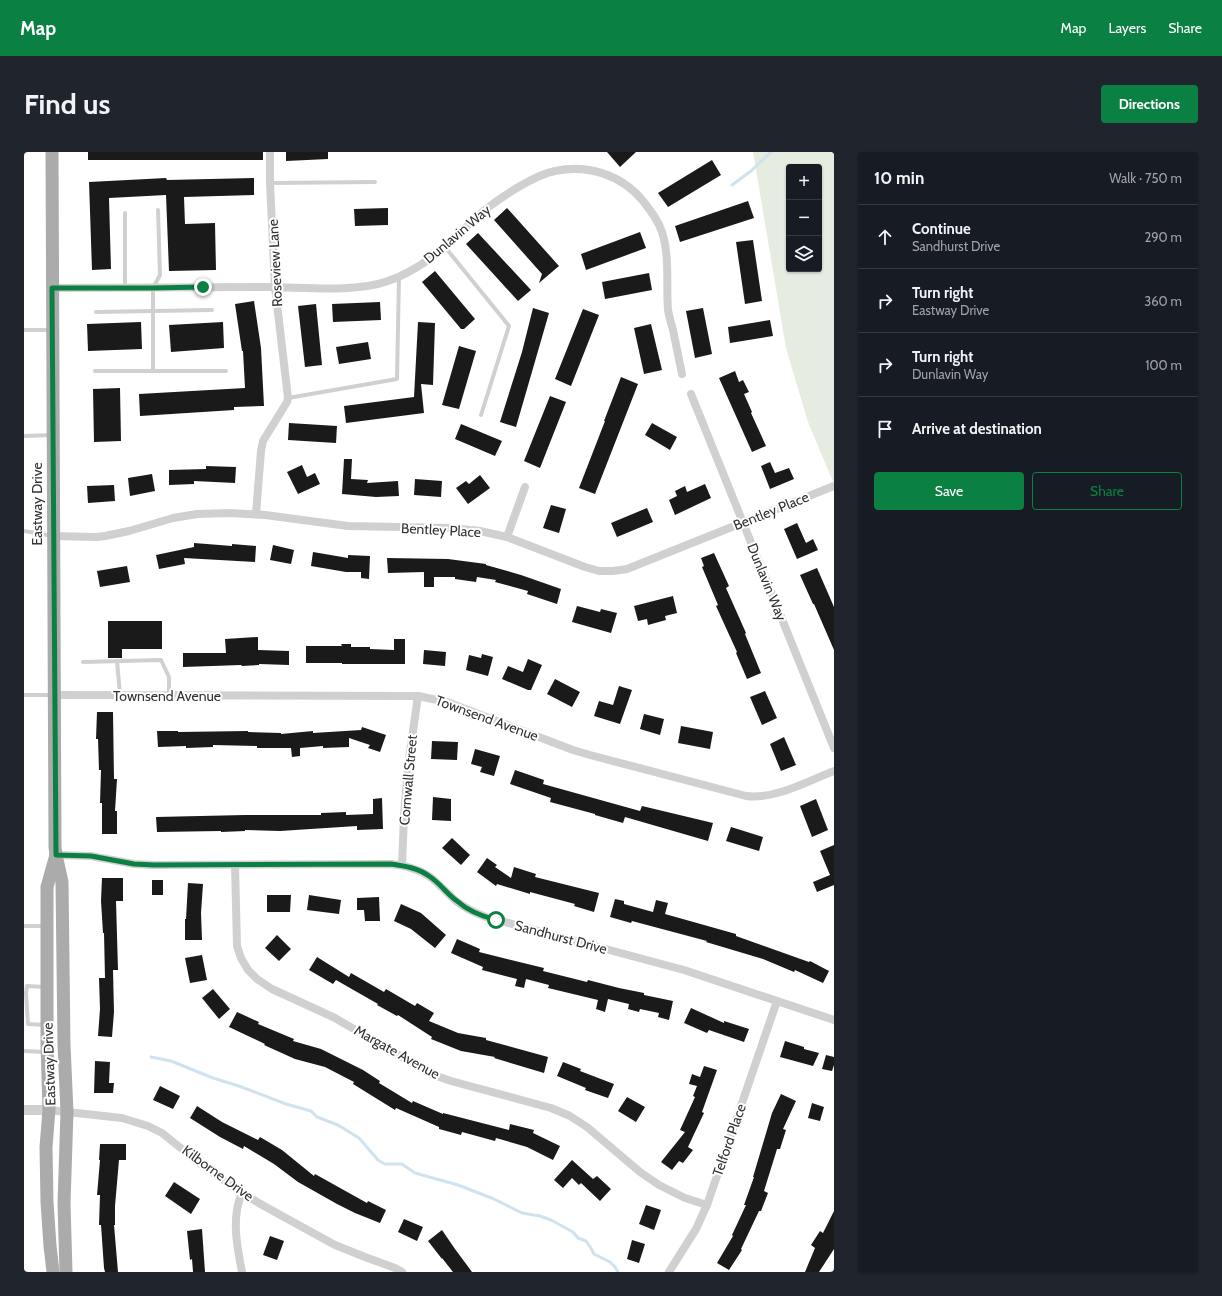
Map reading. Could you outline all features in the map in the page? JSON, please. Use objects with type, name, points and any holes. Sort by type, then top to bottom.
[{"type":"main road","name":"Eastway Drive","points":[[52,152],[56,855],[62,882],[66,1112],[64,1203],[66,1272]]},
{"type":"main road","name":"Eastway Drive","points":[[53,1272],[46,1178],[46,1147],[49,1110],[47,1052],[47,887],[56,855]]},
{"type":"street","name":"Roseview Lane","points":[[270,152],[275,287],[288,398]]},
{"type":"street","name":"Dunlavin Way","points":[[52,288],[332,288],[357,287],[388,282],[410,271],[445,247],[478,215],[491,205],[539,176],[554,171],[572,169],[603,172],[619,180],[635,192],[657,218],[662,231],[665,246],[668,273],[668,311],[682,374]]},
{"type":"street","name":"Dunlavin Way","points":[[691,394],[834,748]]},
{"type":"street","points":[[256,514],[263,440],[288,398]]},
{"type":"street","name":"Bentley Place","points":[[53,536],[105,536],[129,531],[173,518],[197,514],[256,514],[348,526],[466,529],[507,537],[585,567],[599,571],[613,572],[626,569],[834,486]]},
{"type":"street","points":[[507,537],[525,487]]},
{"type":"street","name":"Townsend Avenue","points":[[55,695],[418,696],[447,702],[584,753],[746,796],[760,797],[774,795],[834,771]]},
{"type":"street","name":"Cornwall Street","points":[[402,865],[408,766],[418,696]]},
{"type":"street","name":"Sandhurst Drive","points":[[56,855],[91,856],[134,864],[154,865],[402,865],[422,872],[456,901],[471,911],[486,917],[684,970],[834,1020]]},
{"type":"street","name":"Margate Avenue","points":[[235,865],[237,946],[241,958],[248,970],[263,984],[335,1018],[431,1074],[451,1081],[551,1108],[570,1116],[587,1127],[636,1169],[659,1185],[685,1198],[707,1205]]},
{"type":"street","name":"Telford Place","points":[[669,1272],[696,1230],[707,1205],[777,1001]]},
{"type":"street","name":"Kilborne Drive","points":[[24,1110],[49,1110],[122,1118],[148,1126],[162,1133],[203,1166],[242,1193],[335,1245],[402,1272]]},
{"type":"street","points":[[242,1193],[237,1206],[236,1216],[242,1272]]},
{"type":"lane","points":[[270,183],[375,182]]},
{"type":"lane","points":[[153,371],[152,288],[160,275],[158,210]]},
{"type":"lane","points":[[125,288],[126,213]]},
{"type":"lane","points":[[445,247],[509,326],[481,414]]},
{"type":"lane","points":[[288,398],[397,379],[400,277]]},
{"type":"lane","points":[[96,312],[212,310]]},
{"type":"lane","points":[[24,330],[53,330]]},
{"type":"lane","points":[[95,371],[226,371]]},
{"type":"lane","points":[[24,436],[53,435]]},
{"type":"lane","points":[[24,531],[53,536]]},
{"type":"lane","points":[[83,662],[161,660],[169,677],[169,696]]},
{"type":"lane","points":[[117,661],[120,696]]},
{"type":"lane","points":[[24,695],[55,695]]},
{"type":"lane","points":[[24,926],[47,926]]},
{"type":"lane","points":[[47,987],[26,985],[25,997],[28,1024],[47,1026]]},
{"type":"lane","points":[[24,1051],[47,1052]]},
{"type":"shaded area","points":[[753,152],[834,152],[834,484],[808,422],[786,348]]},
{"type":"building","points":[[88,152],[263,152],[263,160],[88,160]]},
{"type":"building","points":[[286,152],[328,152],[328,159],[286,161]]},
{"type":"building","points":[[607,152],[636,152],[620,167]]},
{"type":"building","points":[[712,160],[721,175],[668,207],[658,193]]},
{"type":"building","points":[[166,178],[167,180],[254,178],[254,195],[184,197],[185,224],[215,223],[216,270],[169,271],[166,195],[109,198],[111,269],[92,270],[89,182]]},
{"type":"building","points":[[748,201],[754,218],[680,242],[675,226]]},
{"type":"building","points":[[388,208],[388,225],[355,226],[354,209]]},
{"type":"building","points":[[507,208],[559,266],[539,283],[542,274],[494,220]]},
{"type":"building","points":[[640,232],[646,248],[586,270],[581,254]]},
{"type":"building","points":[[478,233],[531,290],[518,301],[466,244]]},
{"type":"building","points":[[753,240],[762,301],[745,304],[736,242]]},
{"type":"building","points":[[435,271],[475,319],[464,329],[461,329],[422,282]]},
{"type":"building","points":[[649,273],[652,290],[605,299],[602,282]]},
{"type":"building","points":[[254,301],[261,348],[264,406],[234,407],[234,410],[140,416],[139,394],[245,388],[243,351],[235,304]]},
{"type":"building","points":[[380,302],[381,320],[333,322],[332,304]]},
{"type":"building","points":[[316,304],[322,365],[305,367],[298,306]]},
{"type":"building","points":[[533,308],[549,313],[516,427],[500,422],[522,352]]},
{"type":"building","points":[[703,308],[712,354],[695,358],[686,311]]},
{"type":"building","points":[[583,309],[599,315],[571,386],[555,379]]},
{"type":"building","points":[[770,320],[773,336],[730,343],[728,327]]},
{"type":"building","points":[[141,322],[142,349],[88,351],[87,324]]},
{"type":"building","points":[[223,322],[224,348],[171,352],[169,325]]},
{"type":"building","points":[[418,322],[435,323],[433,385],[421,384],[424,413],[346,423],[344,406],[414,397]]},
{"type":"building","points":[[651,324],[662,370],[644,374],[634,328]]},
{"type":"building","points":[[368,342],[371,359],[339,364],[336,347]]},
{"type":"building","points":[[459,346],[476,351],[459,409],[442,405]]},
{"type":"building","points":[[735,371],[739,382],[743,380],[749,392],[744,394],[766,446],[752,452],[719,378]]},
{"type":"building","points":[[621,377],[638,384],[595,494],[579,488]]},
{"type":"building","points":[[120,388],[121,441],[94,442],[93,389]]},
{"type":"building","points":[[550,396],[566,402],[540,468],[524,461]]},
{"type":"building","points":[[289,423],[337,426],[336,443],[288,440]]},
{"type":"building","points":[[652,423],[677,437],[670,450],[645,435]]},
{"type":"building","points":[[461,424],[502,441],[495,456],[455,439]]},
{"type":"building","points":[[344,459],[352,459],[351,479],[368,480],[367,483],[398,481],[399,496],[376,497],[342,494]]},
{"type":"building","points":[[770,462],[775,473],[789,468],[794,479],[770,489],[761,466]]},
{"type":"building","points":[[302,465],[307,477],[315,473],[320,484],[298,494],[287,472]]},
{"type":"building","points":[[206,466],[236,467],[235,483],[194,481],[194,484],[169,485],[169,470],[206,469]]},
{"type":"building","points":[[152,474],[155,491],[130,496],[128,478]]},
{"type":"building","points":[[480,475],[490,488],[468,504],[456,488],[466,481],[469,484]]},
{"type":"building","points":[[415,479],[442,481],[441,497],[414,495]]},
{"type":"building","points":[[705,484],[711,498],[675,515],[669,500],[677,496],[675,491],[685,486],[687,492]]},
{"type":"building","points":[[114,485],[115,501],[88,503],[87,486]]},
{"type":"building","points":[[551,505],[566,509],[559,533],[543,528]]},
{"type":"building","points":[[647,508],[653,522],[617,537],[611,523]]},
{"type":"building","points":[[797,523],[806,543],[813,539],[818,550],[797,559],[784,529]]},
{"type":"building","points":[[194,543],[256,546],[255,562],[184,558],[185,564],[159,569],[156,555],[194,547]]},
{"type":"building","points":[[273,545],[294,550],[291,564],[270,560]]},
{"type":"building","points":[[313,552],[348,558],[348,555],[370,556],[369,579],[361,578],[361,572],[346,572],[311,566]]},
{"type":"building","points":[[714,553],[729,586],[726,588],[746,633],[745,634],[761,673],[747,679],[736,653],[737,652],[716,606],[718,605],[702,567],[704,566],[701,558]]},
{"type":"building","points":[[387,558],[448,559],[486,564],[561,589],[557,604],[527,594],[528,591],[495,582],[496,580],[477,577],[476,582],[455,579],[455,577],[434,577],[434,587],[424,587],[424,572],[388,573]]},
{"type":"building","points":[[127,566],[130,582],[100,587],[97,571]]},
{"type":"building","points":[[817,568],[834,607],[834,650],[800,575]]},
{"type":"building","points":[[673,596],[677,613],[665,616],[666,620],[648,625],[647,619],[638,621],[634,606]]},
{"type":"building","points":[[577,606],[600,612],[601,609],[617,613],[611,633],[572,622]]},
{"type":"building","points":[[108,621],[162,621],[162,649],[122,649],[122,658],[108,658]]},
{"type":"building","points":[[258,637],[258,650],[289,651],[289,665],[259,664],[242,666],[183,667],[183,653],[226,653],[225,639]]},
{"type":"building","points":[[394,639],[405,639],[405,664],[306,663],[306,646],[342,646],[341,644],[351,644],[351,647],[370,647],[370,649],[394,650]]},
{"type":"building","points":[[424,650],[446,652],[445,666],[423,664]]},
{"type":"building","points":[[482,654],[493,657],[488,676],[466,670],[469,655],[481,658]]},
{"type":"building","points":[[528,659],[542,665],[531,690],[502,679],[508,666],[523,672]]},
{"type":"building","points":[[555,679],[580,692],[572,707],[547,694]]},
{"type":"building","points":[[619,686],[632,690],[620,724],[594,716],[599,701],[613,705]]},
{"type":"building","points":[[765,691],[777,718],[762,725],[750,697]]},
{"type":"building","points":[[97,712],[113,712],[114,779],[117,779],[115,811],[117,811],[117,834],[102,834],[102,803],[100,803],[101,770],[99,770],[98,739],[96,739]]},
{"type":"building","points":[[644,714],[664,719],[660,735],[640,729]]},
{"type":"building","points":[[681,726],[713,732],[710,749],[678,743]]},
{"type":"building","points":[[362,727],[386,735],[380,752],[368,748],[370,745],[349,738],[349,747],[323,748],[323,746],[300,748],[300,756],[292,757],[291,748],[257,748],[257,746],[213,745],[213,747],[186,748],[186,746],[158,747],[157,731],[248,731],[281,734],[313,731],[313,733],[361,730]]},
{"type":"building","points":[[784,737],[796,765],[781,771],[770,744]]},
{"type":"building","points":[[432,741],[458,742],[457,760],[431,759]]},
{"type":"building","points":[[475,749],[500,756],[494,776],[480,772],[482,767],[471,764]]},
{"type":"building","points":[[515,770],[544,780],[543,784],[640,811],[642,806],[713,823],[708,841],[625,817],[623,823],[550,802],[551,798],[510,784]]},
{"type":"building","points":[[433,797],[451,799],[451,821],[432,820]]},
{"type":"building","points":[[382,798],[383,829],[357,830],[357,826],[280,831],[245,830],[221,832],[157,832],[156,817],[321,815],[321,813],[346,812],[346,815],[373,814],[373,799]]},
{"type":"building","points":[[816,799],[828,830],[812,837],[800,806]]},
{"type":"building","points":[[731,827],[763,837],[759,851],[726,841]]},
{"type":"building","points":[[452,838],[470,855],[461,865],[442,848]]},
{"type":"building","points":[[834,845],[834,885],[817,892],[813,882],[830,875],[820,851]]},
{"type":"building","points":[[487,858],[497,865],[495,867],[511,878],[514,867],[536,874],[535,877],[599,893],[594,912],[574,906],[575,904],[530,892],[530,894],[497,884],[496,886],[477,872]]},
{"type":"building","points":[[102,878],[123,878],[123,901],[116,901],[118,970],[113,970],[114,1012],[112,1037],[98,1036],[100,1009],[99,978],[105,978],[104,933],[101,901]]},
{"type":"building","points":[[152,880],[163,880],[163,895],[152,895]]},
{"type":"building","points":[[188,883],[203,884],[201,913],[202,940],[185,940]]},
{"type":"building","points":[[267,895],[291,895],[290,912],[267,912]]},
{"type":"building","points":[[309,895],[341,900],[339,914],[307,910]]},
{"type":"building","points":[[379,897],[380,921],[365,921],[364,910],[357,910],[357,898]]},
{"type":"building","points":[[615,899],[624,901],[624,904],[653,912],[656,900],[668,903],[665,914],[736,934],[736,936],[809,962],[810,961],[829,971],[823,983],[795,970],[794,972],[763,959],[706,942],[707,941],[632,921],[631,923],[610,917]]},
{"type":"building","points":[[401,904],[421,913],[446,935],[435,948],[411,929],[394,921]]},
{"type":"building","points":[[277,935],[291,949],[279,961],[265,948]]},
{"type":"building","points":[[457,939],[480,949],[479,952],[544,968],[543,971],[587,982],[588,980],[673,1001],[669,1020],[658,1017],[659,1013],[640,1009],[639,1012],[628,1009],[629,1004],[608,999],[605,1012],[596,1009],[598,1000],[548,988],[549,985],[526,979],[524,988],[515,986],[517,979],[482,970],[483,967],[451,953]]},
{"type":"building","points":[[202,955],[207,980],[190,983],[185,958]]},
{"type":"building","points":[[317,957],[349,977],[351,973],[384,992],[386,989],[415,1006],[417,1003],[434,1013],[429,1021],[458,1033],[486,1038],[486,1040],[548,1057],[544,1073],[494,1058],[495,1057],[461,1051],[431,1039],[432,1037],[398,1015],[397,1016],[377,1005],[378,1004],[336,980],[333,984],[309,970]]},
{"type":"building","points":[[213,989],[230,1009],[219,1019],[202,998]]},
{"type":"building","points":[[691,1008],[724,1023],[724,1021],[749,1029],[744,1042],[709,1030],[707,1033],[684,1023]]},
{"type":"building","points":[[237,1012],[259,1022],[258,1024],[294,1039],[293,1041],[321,1049],[363,1070],[380,1081],[379,1083],[412,1103],[413,1101],[443,1114],[509,1130],[510,1124],[534,1130],[533,1133],[560,1146],[553,1160],[527,1147],[496,1138],[495,1141],[462,1132],[461,1135],[439,1129],[439,1127],[396,1108],[395,1110],[353,1084],[354,1082],[325,1067],[295,1059],[229,1027]]},
{"type":"building","points":[[785,1041],[804,1047],[804,1049],[819,1053],[813,1066],[780,1057]]},
{"type":"building","points":[[826,1055],[834,1057],[832,1071],[822,1069]]},
{"type":"building","points":[[95,1061],[110,1062],[109,1083],[114,1083],[113,1093],[94,1093]]},
{"type":"building","points":[[563,1062],[581,1069],[580,1071],[614,1084],[608,1098],[585,1090],[586,1088],[557,1076]]},
{"type":"building","points":[[704,1066],[717,1070],[702,1112],[704,1113],[688,1147],[693,1150],[683,1163],[679,1161],[672,1170],[661,1162],[685,1132],[680,1130],[695,1097],[693,1096],[697,1086],[689,1084],[692,1074],[700,1077]]},
{"type":"building","points":[[160,1086],[180,1096],[173,1109],[153,1100]]},
{"type":"building","points":[[781,1094],[796,1101],[783,1129],[786,1130],[780,1149],[777,1149],[764,1191],[768,1193],[761,1211],[759,1211],[741,1249],[742,1250],[729,1270],[717,1263],[733,1236],[732,1235],[746,1205],[744,1205],[754,1177],[772,1113]]},
{"type":"building","points":[[627,1097],[645,1107],[636,1122],[618,1111]]},
{"type":"building","points":[[812,1103],[824,1107],[820,1121],[808,1118]]},
{"type":"building","points":[[197,1106],[222,1122],[258,1140],[260,1137],[282,1150],[314,1176],[315,1174],[367,1203],[368,1201],[386,1210],[380,1223],[337,1204],[298,1182],[274,1164],[244,1146],[243,1149],[220,1137],[190,1118]]},
{"type":"building","points":[[100,1144],[126,1144],[126,1160],[119,1160],[115,1206],[114,1225],[118,1272],[105,1272],[104,1268],[101,1225],[99,1225],[100,1195],[97,1195]]},
{"type":"building","points":[[572,1160],[593,1179],[597,1176],[611,1189],[600,1201],[581,1183],[579,1185],[572,1178],[563,1188],[554,1180]]},
{"type":"building","points":[[174,1182],[200,1199],[191,1214],[165,1196]]},
{"type":"building","points":[[646,1205],[661,1210],[654,1230],[639,1224]]},
{"type":"building","points":[[834,1211],[834,1249],[819,1272],[805,1272],[815,1248],[811,1245],[820,1231],[823,1233]]},
{"type":"building","points":[[404,1219],[423,1227],[417,1241],[398,1232]]},
{"type":"building","points":[[202,1229],[205,1272],[193,1272],[192,1259],[190,1260],[187,1231]]},
{"type":"building","points":[[442,1230],[472,1272],[453,1272],[428,1241]]},
{"type":"building","points":[[270,1236],[284,1241],[277,1260],[263,1255]]},
{"type":"building","points":[[632,1240],[645,1244],[639,1263],[627,1259]]},
{"type":"waterway","points":[[732,185],[751,171],[771,152]]},
{"type":"waterway","points":[[151,1057],[171,1061],[213,1078],[286,1104],[311,1111],[317,1117],[338,1125],[359,1138],[378,1160],[385,1164],[402,1164],[415,1173],[458,1185],[494,1199],[522,1213],[540,1216],[551,1220],[573,1232],[578,1238],[586,1241],[594,1254],[610,1262],[618,1272]]},
{"type":"route","points":[[203,287],[52,288],[56,855],[101,857],[134,864],[154,865],[402,865],[422,872],[428,876],[456,901],[471,911],[496,920]]}]
